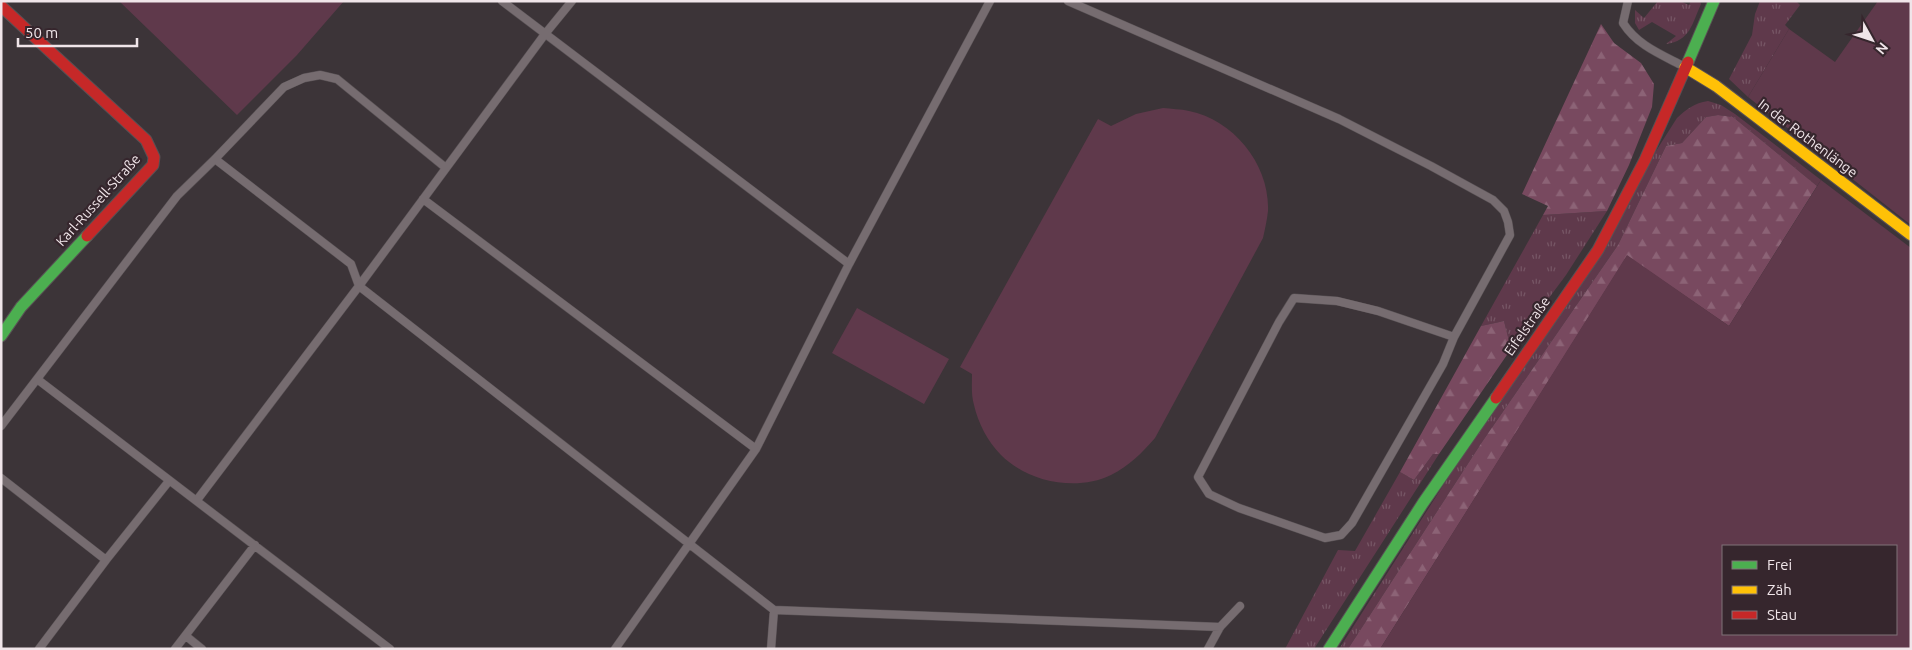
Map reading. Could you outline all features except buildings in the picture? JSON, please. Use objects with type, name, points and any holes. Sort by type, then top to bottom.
[{"type":"street","name":"Eifelstraße","points":[[1329,649],[1423,503],[1598,250],[1645,160],[1714,1]]},
{"type":"street","name":"Karl-Russell-Straße","points":[[1,6],[146,140],[154,157],[153,164],[21,307],[1,336]]},
{"type":"street","name":"In der Rothenlänge","points":[[1685,67],[1716,86],[1911,235]]},
{"type":"lane","points":[[502,1],[849,264]]},
{"type":"lane","points":[[197,500],[360,286],[545,34],[572,1]]},
{"type":"lane","points":[[615,649],[756,449],[849,264],[990,1]]},
{"type":"lane","points":[[1068,1],[1339,119],[1494,200],[1504,211],[1508,222],[1510,235],[1454,337],[1443,364],[1352,524],[1341,535],[1325,538],[1239,508],[1209,494],[1198,477],[1279,322],[1294,298],[1337,301],[1378,311],[1454,337]]},
{"type":"lane","points":[[1628,1],[1623,23],[1629,32],[1636,40],[1685,67]]},
{"type":"lane","points":[[1,426],[177,196],[216,159],[284,87],[304,78],[320,75],[337,79],[446,168]]},
{"type":"lane","points":[[216,159],[351,264],[360,286],[774,610],[1220,627]]},
{"type":"lane","points":[[423,199],[756,449]]},
{"type":"lane","points":[[38,379],[390,649]]},
{"type":"lane","points":[[1,478],[106,560]]},
{"type":"lane","points":[[39,649],[106,560],[170,481]]},
{"type":"lane","points":[[175,649],[255,545]]},
{"type":"lane","points":[[1208,649],[1220,627],[1240,606]]},
{"type":"lane","points":[[771,649],[774,610]]},
{"type":"lane","points":[[186,636],[202,649]]},
{"type":"green space","points":[[119,1],[344,1],[297,55],[237,115]]},
{"type":"green space","points":[[1658,1],[1680,1],[1689,5],[1691,1],[1700,1],[1701,4],[1689,30],[1674,42],[1666,44],[1676,36],[1652,22],[1639,30],[1635,23],[1635,10],[1644,18]]},
{"type":"green space","points":[[1760,1],[1796,1],[1800,5],[1785,25],[1789,29],[1748,97],[1729,79],[1752,35],[1755,14]]},
{"type":"green space","points":[[1878,1],[1911,1],[1911,225],[1748,97],[1789,29],[1835,62]]},
{"type":"green space","points":[[1601,24],[1614,43],[1641,63],[1654,84],[1652,107],[1629,165],[1607,211],[1543,215],[1548,206],[1522,194]]},
{"type":"green space","points":[[1708,101],[1721,105],[1735,114],[1821,180],[1817,186],[1733,117],[1718,115],[1706,117],[1682,143],[1666,146],[1618,245],[1482,442],[1348,649],[1339,649],[1677,118],[1691,107]]},
{"type":"green space","points":[[1163,108],[1186,110],[1205,116],[1221,124],[1246,147],[1263,177],[1267,194],[1268,211],[1263,238],[1155,438],[1145,449],[1124,468],[1097,480],[1083,483],[1068,483],[1038,478],[1012,464],[992,444],[984,432],[976,412],[972,397],[972,374],[960,367],[1098,119],[1111,126],[1136,114]]},
{"type":"green space","points":[[1718,115],[1733,117],[1817,186],[1729,326],[1627,256],[1380,649],[1348,649],[1482,442],[1618,245],[1666,146],[1682,143],[1706,117]]},
{"type":"green space","points":[[1821,180],[1911,248],[1911,649],[1380,649],[1627,255],[1729,326]]},
{"type":"green space","points":[[1607,211],[1566,275],[1511,349],[1504,321],[1481,326],[1543,215]]},
{"type":"green space","points":[[857,308],[949,359],[924,404],[832,353]]},
{"type":"green space","points":[[1504,321],[1511,349],[1439,454],[1433,454],[1414,480],[1400,472],[1481,326]]},
{"type":"green space","points":[[1433,454],[1439,454],[1314,649],[1285,649],[1338,550],[1355,551],[1400,472],[1414,480]]},
{"type":"traffic: fast","points":[[1688,62],[1714,1]]},
{"type":"traffic: fast","points":[[1,336],[21,307],[87,236]]},
{"type":"traffic: fast","points":[[1329,649],[1423,503],[1496,398]]},
{"type":"traffic: slow","points":[[1685,67],[1716,86],[1911,235]]},
{"type":"traffic: jam","points":[[1,6],[146,140],[154,157],[153,165],[87,236]]},
{"type":"traffic: jam","points":[[1496,398],[1598,250],[1645,160],[1688,62]]}]
